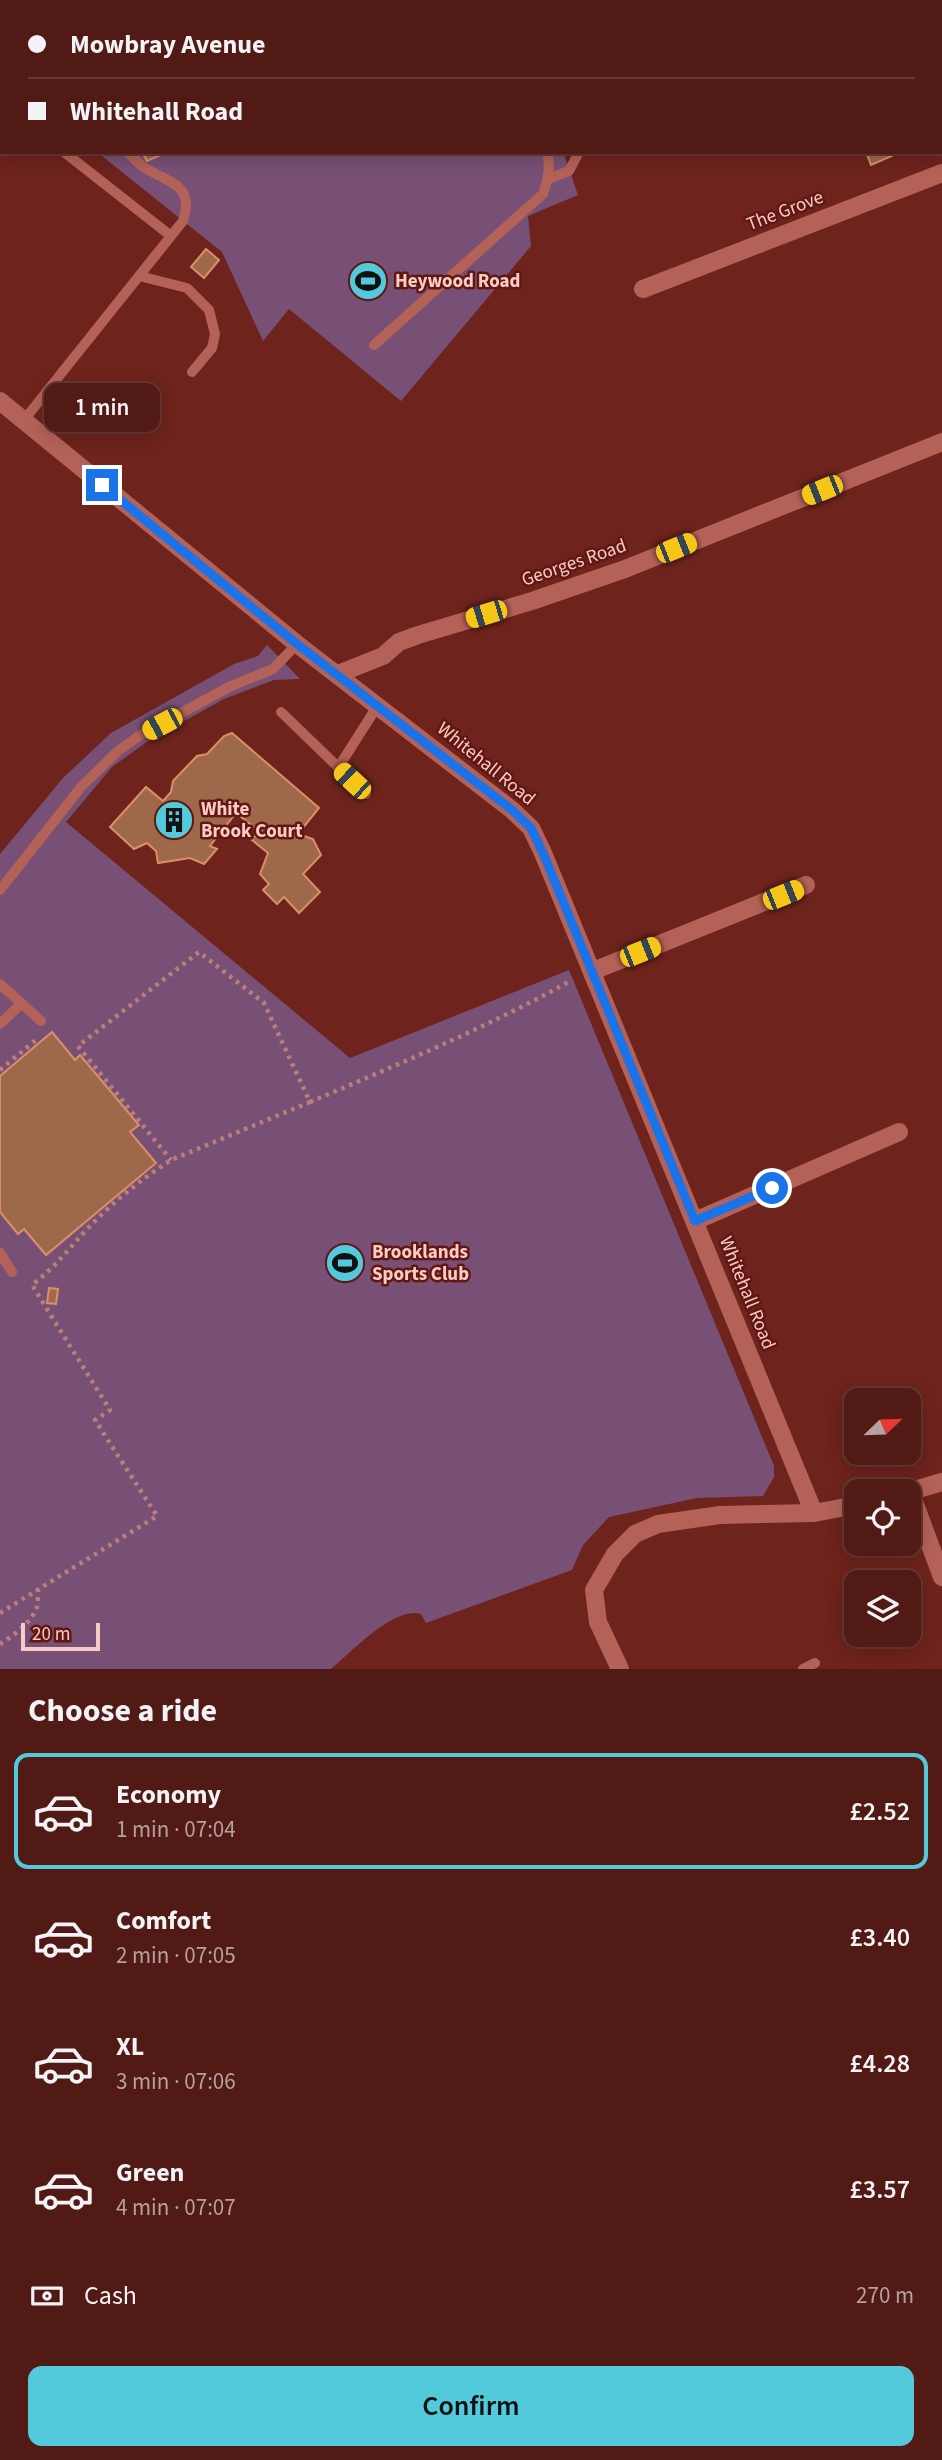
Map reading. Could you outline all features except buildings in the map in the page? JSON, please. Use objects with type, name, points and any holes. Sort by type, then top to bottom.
[{"type":"street","name":"The Grove","points":[[643,289],[942,173]]},
{"type":"street","name":"Whitehall Road","points":[[0,401],[297,644],[512,810],[531,828],[593,971],[814,1513]]},
{"type":"street","name":"Georges Road","points":[[338,674],[383,656],[399,642],[625,569],[942,442]]},
{"type":"street","points":[[593,971],[806,885]]},
{"type":"street","points":[[695,1221],[899,1132]]},
{"type":"street","points":[[921,1488],[942,1482]]},
{"type":"street","points":[[620,1669],[598,1622],[594,1590],[615,1554],[635,1534],[658,1524],[719,1516],[814,1513],[844,1507]]},
{"type":"street","points":[[921,1523],[942,1577]]},
{"type":"lane","points":[[67,154],[171,236]]},
{"type":"lane","points":[[24,420],[183,221],[188,207],[186,197],[178,185],[143,167],[130,154]]},
{"type":"lane","points":[[374,345],[542,194],[548,179],[550,163],[548,154]]},
{"type":"lane","points":[[548,179],[569,171],[577,156]]},
{"type":"lane","points":[[139,276],[187,288],[209,310],[215,334],[212,348],[192,372]]},
{"type":"lane","points":[[0,890],[81,787],[117,751],[139,736],[229,687],[273,669],[297,644]]},
{"type":"lane","points":[[338,768],[378,705]]},
{"type":"lane","points":[[281,712],[366,794]]},
{"type":"lane","points":[[0,984],[41,1021]]},
{"type":"lane","points":[[0,1024],[21,1004]]},
{"type":"lane","points":[[0,1253],[12,1272]]},
{"type":"lane","points":[[803,1669],[815,1662]]},
{"type":"path","points":[[171,1160],[78,1046],[199,952],[264,1003],[310,1102]]},
{"type":"path","points":[[0,1613],[157,1516],[95,1420],[110,1410],[32,1285],[55,1267],[91,1225],[171,1160],[459,1038],[593,971]]},
{"type":"path","points":[[0,1070],[49,1029],[41,1021]]},
{"type":"path","points":[[0,1644],[30,1618],[37,1606],[38,1588]]},
{"type":"shaded area","name":"Heywood Road","points":[[100,154],[564,154],[578,195],[528,216],[531,246],[401,401],[289,309],[263,341],[222,252]]},
{"type":"shaded area","name":"Brooklands Sports Club","points":[[267,645],[300,679],[274,680],[224,699],[148,741],[112,767],[66,822],[350,1058],[569,970],[774,1466],[774,1477],[763,1496],[697,1498],[609,1517],[583,1545],[572,1570],[426,1623],[421,1614],[410,1613],[399,1617],[373,1632],[331,1669],[0,1669],[0,854],[63,778],[111,733],[234,664],[258,656]]},
{"type":"place","name":"Heywood Road","points":[[368,281]]},
{"type":"place","name":"White Brook Court","points":[[174,820]]},
{"type":"place","name":"Brooklands Sports Club","points":[[345,1263]]},
{"type":"route","points":[[102,485],[297,644],[512,810],[531,828],[695,1221],[772,1188]]}]
